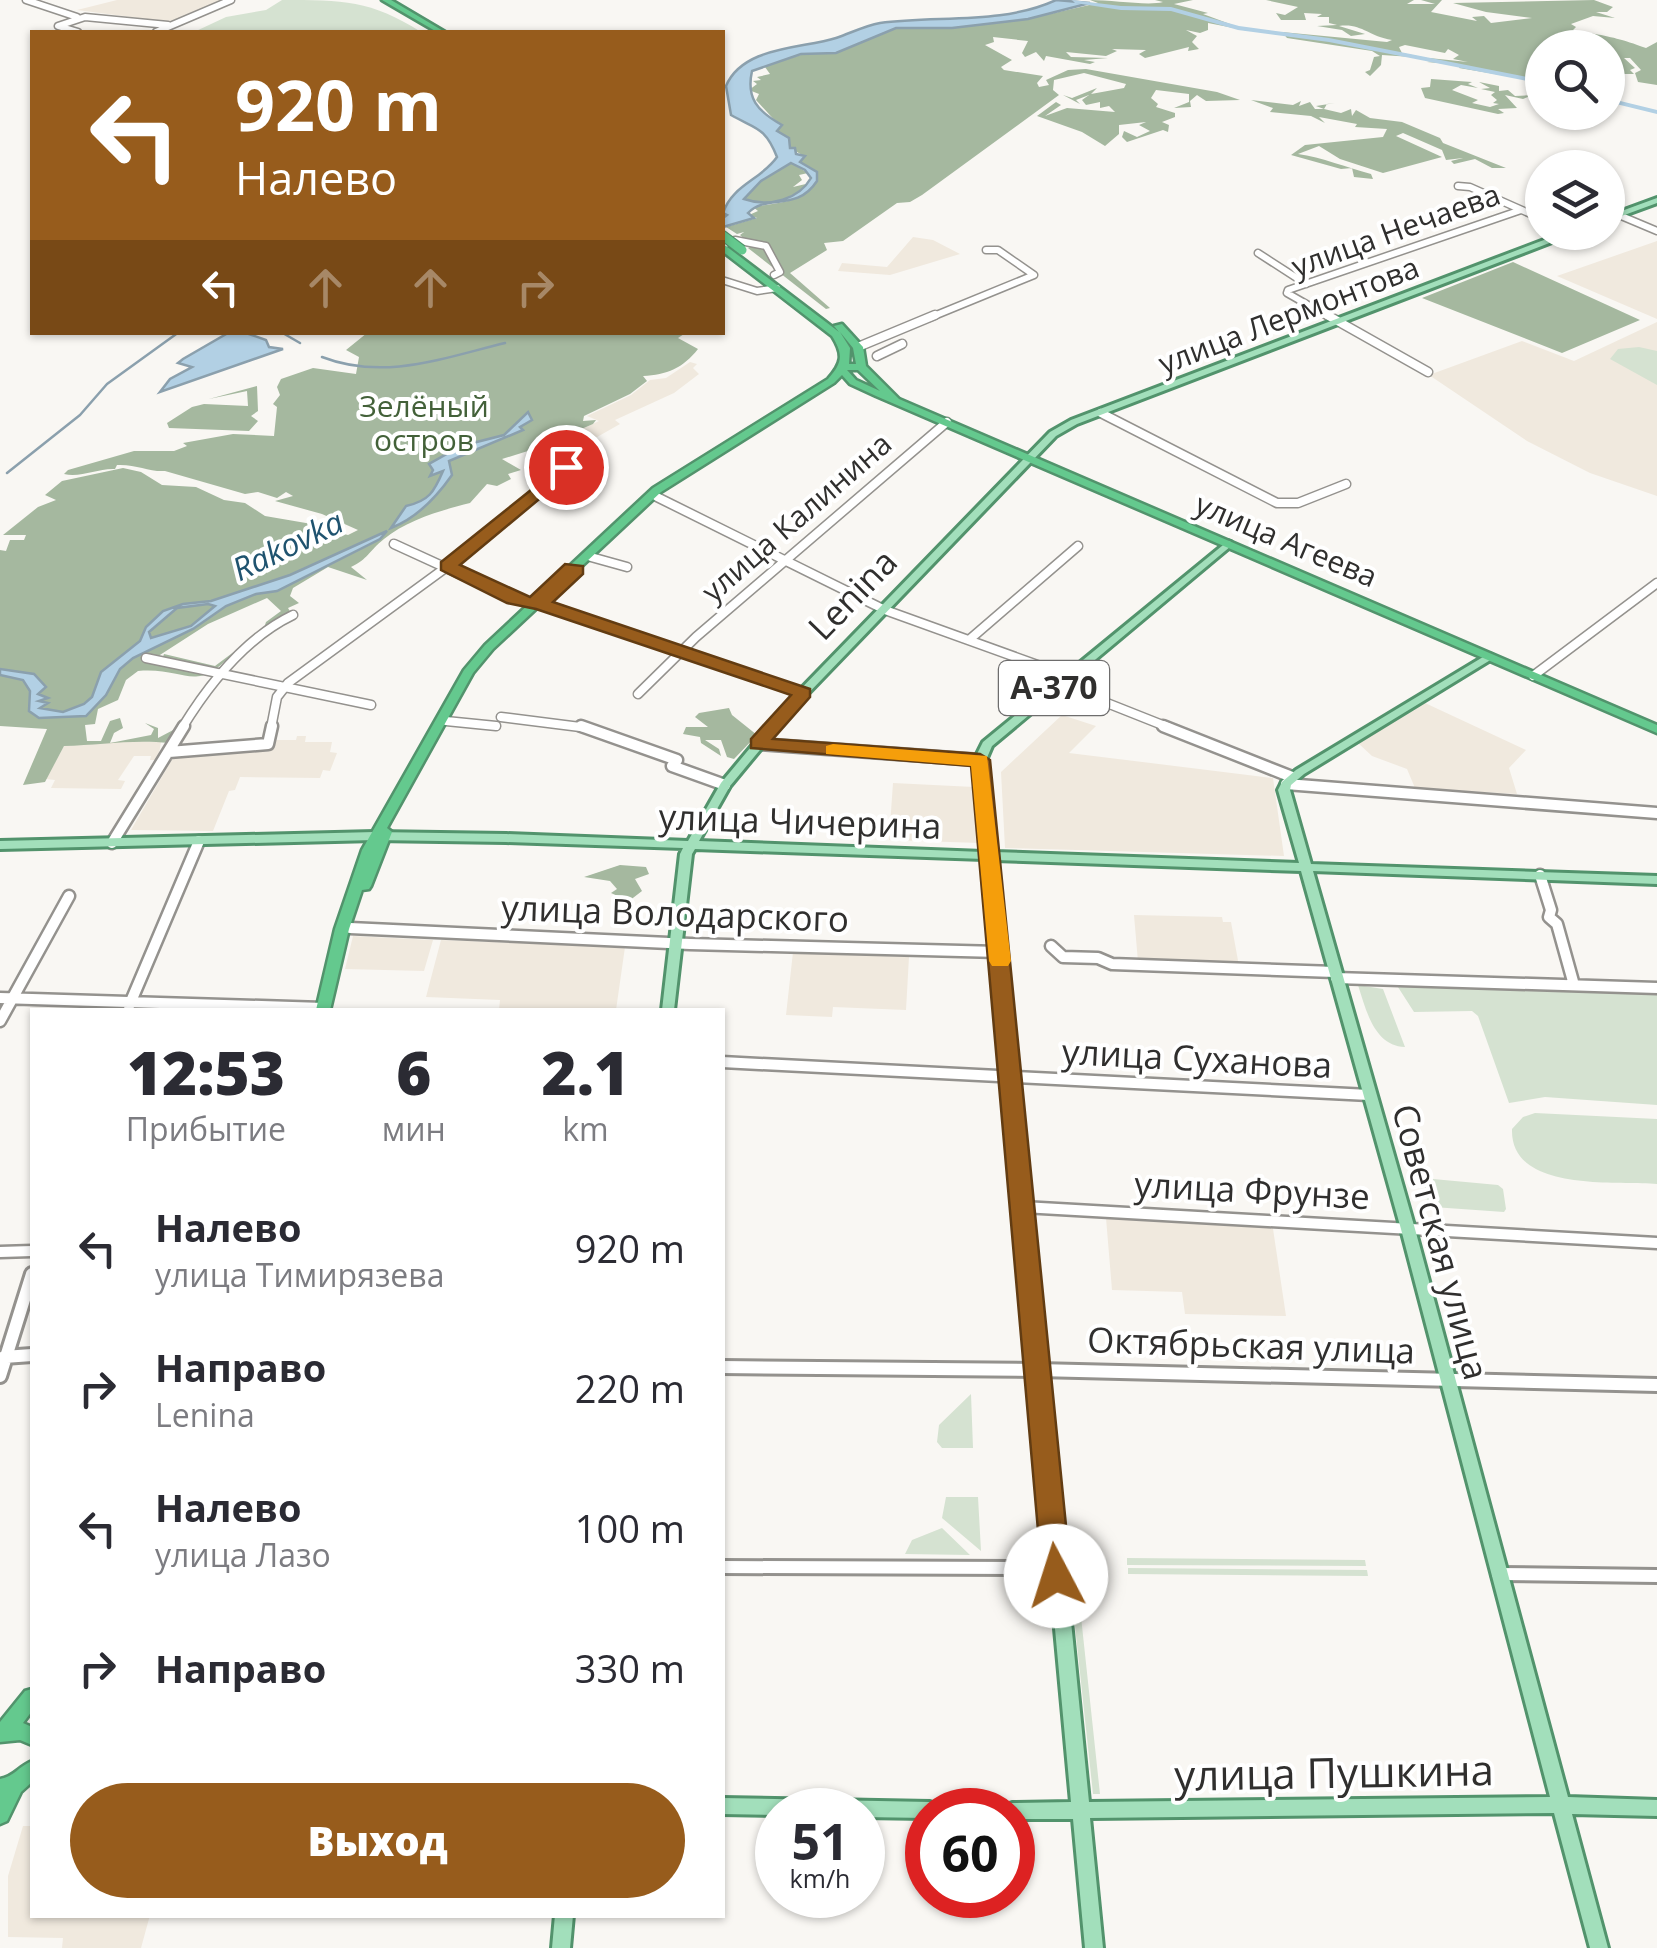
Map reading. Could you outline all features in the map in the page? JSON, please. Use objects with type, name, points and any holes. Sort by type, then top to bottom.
[{"type":"highway","points":[[386,0],[423,15],[440,30]]},
{"type":"highway","points":[[402,0],[449,30]]},
{"type":"highway","points":[[730,248],[840,339],[844,372]]},
{"type":"highway","points":[[326,1008],[346,928],[380,836],[468,672],[655,495],[844,372],[862,368],[858,347],[842,328],[774,275],[755,266]]},
{"type":"highway","name":"улица Агеева","points":[[862,368],[895,400]]},
{"type":"highway","name":"улица Агеева","points":[[844,372],[895,400],[1657,729]]},
{"type":"highway","points":[[574,569],[655,495]]},
{"type":"highway","points":[[380,836],[492,647]]},
{"type":"highway","points":[[1,1733],[30,1699]]},
{"type":"highway","points":[[1,1733],[22,1731],[30,1737]]},
{"type":"highway","points":[[0,1815],[15,1787]]},
{"type":"main road","points":[[1625,213],[1657,200]]},
{"type":"main road","name":"улица Лермонтова","points":[[1028,456],[1058,430],[1528,250]]},
{"type":"main road","name":"Lenina","points":[[668,1008],[686,854],[725,785],[803,693],[1028,456]]},
{"type":"main road","name":"А-370","points":[[1094,1948],[980,760],[988,744],[1228,544]]},
{"type":"main road","points":[[1289,780],[1488,657]]},
{"type":"main road","name":"Советская улица","points":[[1289,780],[1284,790],[1408,1228],[1599,1948]]},
{"type":"main road","name":"улица Чичерина","points":[[0,845],[380,836],[1657,880]]},
{"type":"main road","points":[[725,1806],[905,1810]]},
{"type":"main road","name":"улица Пушкина","points":[[1035,1812],[1657,1808]]},
{"type":"main road","points":[[561,1948],[564,1918]]},
{"type":"street","points":[[26,0],[78,18],[168,26]]},
{"type":"street","points":[[160,30],[231,0]]},
{"type":"street","points":[[71,30],[58,26],[78,18]]},
{"type":"street","points":[[1458,186],[1525,212]]},
{"type":"street","name":"улица Нечаева","points":[[1340,324],[1287,294],[1521,210]]},
{"type":"street","points":[[1625,217],[1657,230]]},
{"type":"street","points":[[730,248],[735,240],[766,246],[780,272],[774,275]]},
{"type":"street","points":[[858,347],[1034,275],[998,250],[986,250]]},
{"type":"street","points":[[1258,253],[1306,284]]},
{"type":"street","points":[[725,281],[746,289],[770,292],[777,288]]},
{"type":"street","points":[[1340,324],[1428,372]]},
{"type":"street","points":[[877,356],[902,344]]},
{"type":"street","points":[[1102,413],[1277,503],[1298,503],[1346,484]]},
{"type":"street","name":"улица Калинина","points":[[638,694],[682,651],[948,422]]},
{"type":"street","points":[[169,752],[268,744],[277,697],[305,667],[448,566],[566,467]]},
{"type":"street","points":[[655,495],[885,610],[969,640],[1289,780],[1657,813]]},
{"type":"street","points":[[394,544],[514,599],[803,693]]},
{"type":"street","points":[[969,640],[1078,546]]},
{"type":"street","points":[[591,557],[627,567]]},
{"type":"street","points":[[1533,676],[1657,583]]},
{"type":"street","points":[[112,843],[219,674],[274,624],[292,615]]},
{"type":"street","points":[[146,658],[371,706]]},
{"type":"street","points":[[446,721],[579,725],[725,785]]},
{"type":"street","points":[[758,744],[980,760]]},
{"type":"street","points":[[128,1007],[199,842]]},
{"type":"street","points":[[1540,875],[1551,910],[1549,917],[1556,924],[1574,986]]},
{"type":"street","points":[[0,1021],[6,998],[69,896]]},
{"type":"street","name":"улица Володарского","points":[[346,928],[999,952]]},
{"type":"street","points":[[1051,946],[1063,957],[1098,958],[1112,964],[1657,988]]},
{"type":"street","points":[[6,998],[194,1008]]},
{"type":"street","name":"улица Суханова","points":[[725,1062],[1369,1095]]},
{"type":"street","name":"улица Фрунзе","points":[[1023,1206],[1657,1243]]},
{"type":"street","points":[[0,1252],[30,1251]]},
{"type":"street","points":[[0,1376],[30,1280]]},
{"type":"street","points":[[4,1357],[30,1355]]},
{"type":"street","name":"Октябрьская улица","points":[[725,1368],[1038,1370],[1657,1385]]},
{"type":"street","points":[[725,1568],[1056,1568]]},
{"type":"street","points":[[1498,1574],[1657,1576]]},
{"type":"shaded area","points":[[117,0],[227,0],[169,22],[77,10]]},
{"type":"shaded area","points":[[913,237],[933,240],[960,254],[890,275],[838,271],[842,263],[887,267]]},
{"type":"shaded area","points":[[1657,241],[1657,319],[1557,276]]},
{"type":"shaded area","points":[[1657,322],[1657,496],[1590,473],[1527,441],[1429,375],[1522,341],[1574,361]]},
{"type":"shaded area","points":[[690,362],[697,364],[693,368],[699,374],[674,393],[615,420],[620,424],[583,445],[566,437],[599,421],[587,416],[631,395],[650,380],[666,378]]},
{"type":"shaded area","points":[[1425,703],[1526,750],[1509,768],[1517,794],[1415,788],[1407,769],[1372,756],[1358,743]]},
{"type":"shaded area","points":[[1062,715],[1096,726],[1069,753],[1273,778],[1284,856],[1005,848],[1001,772]]},
{"type":"shaded area","points":[[297,736],[306,736],[305,742],[332,742],[330,752],[337,753],[330,771],[323,770],[320,778],[240,777],[235,790],[229,791],[213,831],[131,830],[174,756],[264,750],[277,740],[296,740]]},
{"type":"shaded area","points":[[161,742],[158,760],[134,756],[118,780],[125,781],[121,789],[51,788],[55,780],[46,779],[64,746]]},
{"type":"shaded area","points":[[893,783],[974,787],[980,843],[889,840]]},
{"type":"shaded area","points":[[1134,915],[1222,917],[1223,922],[1231,922],[1239,966],[1138,962]]},
{"type":"shaded area","points":[[353,936],[433,940],[424,971],[345,969]]},
{"type":"shaded area","points":[[441,940],[625,947],[616,1008],[499,1008],[500,1000],[426,997]]},
{"type":"shaded area","points":[[793,952],[909,957],[906,1010],[833,1007],[832,1017],[786,1015]]},
{"type":"shaded area","points":[[1106,1218],[1272,1222],[1286,1316],[1185,1314],[1182,1292],[1112,1290]]},
{"type":"shaded area","points":[[23,1826],[30,1826],[30,1918],[149,1918],[141,1948],[62,1948],[63,1938],[8,1937],[8,1876]]},
{"type":"green space","points":[[282,0],[356,4],[418,30],[198,30],[226,17],[266,10]]},
{"type":"green space","points":[[1090,0],[1193,0],[1174,4],[1208,13],[1203,14],[1249,31],[1208,23],[1208,30],[1200,33],[1186,30],[1197,36],[1192,42],[1199,49],[1188,51],[1189,47],[1145,58],[1139,54],[1146,50],[1112,49],[1117,51],[1106,56],[1066,52],[1071,57],[1108,58],[1084,60],[1095,62],[1090,64],[1046,56],[1044,61],[1036,52],[1025,57],[1022,53],[1028,41],[993,37],[994,42],[985,45],[1012,60],[1001,67],[1004,70],[1043,76],[1037,83],[1039,87],[1049,85],[1046,80],[1068,70],[1086,69],[1217,92],[1240,100],[1206,101],[1197,95],[1190,101],[1191,107],[1174,108],[1189,102],[1189,94],[1156,90],[1151,98],[1158,104],[1156,107],[1175,113],[1175,117],[1162,122],[1169,125],[1168,132],[1163,130],[1127,142],[1122,137],[1124,131],[1137,137],[1150,131],[1139,125],[1146,122],[1119,125],[1119,134],[1105,146],[1082,132],[1037,116],[1056,102],[1061,105],[1045,116],[1067,108],[1115,112],[1109,106],[1100,108],[1100,102],[1086,105],[1082,100],[1089,95],[1076,100],[1080,104],[1063,95],[1072,98],[1097,88],[1091,94],[1124,88],[1126,84],[1084,73],[1054,80],[1053,90],[1059,95],[922,195],[910,202],[897,203],[843,241],[824,243],[827,250],[790,273],[830,308],[826,309],[748,248],[752,246],[740,235],[744,232],[737,234],[726,227],[757,218],[749,215],[758,211],[753,207],[803,195],[815,182],[816,172],[799,162],[804,156],[790,148],[789,139],[776,130],[778,124],[756,100],[759,94],[749,90],[757,84],[753,81],[761,80],[757,77],[770,74],[765,67],[754,70],[807,53],[836,53],[896,28],[952,28],[1028,19],[1098,3]]},
{"type":"green space","points":[[1266,0],[1414,0],[1407,4],[1435,4],[1421,0],[1442,0],[1431,12],[1477,21],[1472,17],[1484,16],[1491,23],[1532,18],[1453,3],[1594,0],[1613,7],[1607,12],[1596,12],[1615,18],[1593,16],[1571,24],[1576,27],[1573,30],[1525,30],[1525,79],[1427,62],[1433,61],[1429,58],[1468,62],[1453,59],[1459,55],[1448,49],[1445,53],[1405,45],[1399,47],[1402,53],[1427,58],[1382,55],[1381,65],[1370,76],[1365,72],[1370,70],[1374,57],[1380,56],[1372,51],[1287,38],[1282,32],[1392,40],[1353,26],[1339,26],[1365,34],[1351,36],[1342,30],[1317,26],[1337,25],[1329,23],[1329,17],[1317,17],[1322,14],[1304,13],[1306,20],[1281,20],[1276,13],[1285,15],[1298,7]]},
{"type":"green space","points":[[1625,41],[1646,48],[1657,42],[1657,85],[1638,82],[1635,73],[1641,70],[1625,58]]},
{"type":"green space","points":[[1625,59],[1635,68],[1630,70],[1634,74],[1625,74]]},
{"type":"green space","points":[[1431,79],[1472,82],[1468,84],[1478,88],[1461,85],[1452,90],[1478,100],[1472,103],[1490,107],[1499,104],[1493,103],[1497,100],[1491,95],[1495,92],[1481,89],[1490,88],[1479,82],[1525,98],[1505,95],[1517,108],[1498,109],[1504,113],[1498,114],[1425,98],[1421,88],[1430,87]]},
{"type":"green space","points":[[1251,100],[1293,105],[1301,101],[1299,106],[1310,102],[1315,109],[1341,113],[1351,109],[1352,116],[1356,110],[1370,118],[1402,122],[1506,168],[1492,168],[1475,159],[1454,164],[1451,161],[1463,158],[1446,160],[1442,150],[1403,133],[1396,136],[1442,157],[1383,173],[1340,159],[1319,146],[1298,154],[1351,168],[1341,169],[1291,155],[1305,145],[1383,137],[1387,129],[1270,112],[1273,108]]},
{"type":"green space","points":[[791,163],[808,173],[799,175],[802,180],[793,187],[810,183],[772,203],[744,199],[761,181]]},
{"type":"green space","points":[[1352,168],[1371,174],[1373,179],[1354,177]]},
{"type":"green space","points":[[1513,262],[1640,320],[1562,353],[1422,298]]},
{"type":"green space","name":"Зелёный остров","points":[[365,335],[682,335],[678,338],[698,349],[680,366],[643,376],[647,381],[630,394],[584,416],[583,421],[596,420],[593,424],[556,440],[541,437],[529,447],[531,450],[502,459],[521,470],[508,474],[511,479],[497,486],[487,484],[470,503],[425,516],[393,532],[351,567],[367,580],[328,567],[293,588],[290,596],[299,603],[263,631],[266,622],[281,611],[267,598],[208,624],[149,662],[161,662],[164,654],[215,666],[235,651],[221,665],[200,676],[138,671],[126,680],[118,700],[98,709],[95,724],[85,725],[87,741],[101,741],[110,721],[120,718],[123,728],[114,733],[110,743],[151,735],[154,729],[145,723],[158,728],[158,738],[177,728],[169,743],[64,746],[45,782],[23,785],[47,729],[0,726],[0,550],[6,551],[10,540],[24,540],[26,535],[3,535],[38,507],[56,500],[45,495],[62,481],[123,468],[141,472],[162,485],[196,487],[224,500],[245,503],[265,516],[341,529],[340,533],[348,535],[358,530],[322,514],[275,501],[293,496],[286,492],[277,498],[258,492],[245,494],[165,471],[130,466],[64,474],[134,451],[174,451],[187,446],[183,443],[233,434],[274,436],[277,407],[273,404],[280,395],[277,387],[281,379],[313,368],[356,374],[359,357],[346,350]]},
{"type":"green space","points":[[1639,347],[1657,351],[1657,385],[1610,359],[1618,349]]},
{"type":"green space","points":[[257,386],[258,411],[251,416],[258,421],[249,431],[169,428],[167,423],[192,407],[248,406],[247,391],[209,399]]},
{"type":"green space","points":[[729,708],[757,735],[734,759],[727,757],[721,740],[705,740],[719,749],[721,756],[701,743],[700,737],[683,734],[686,727],[708,727],[695,717],[699,713]]},
{"type":"green space","points":[[620,865],[646,867],[649,874],[635,879],[642,891],[629,901],[611,893],[617,889],[610,881],[584,877]]},
{"type":"green space","points":[[1396,984],[1657,993],[1657,1105],[1545,1097],[1509,1103],[1478,1016],[1472,1011],[1414,1012]]},
{"type":"green space","points":[[1358,985],[1383,989],[1405,1047],[1394,1045],[1379,1034]]},
{"type":"green space","points":[[1535,1113],[1657,1119],[1657,1184],[1567,1179],[1528,1164],[1516,1149],[1512,1129],[1523,1117]]},
{"type":"green space","points":[[1433,1179],[1498,1185],[1503,1189],[1506,1209],[1504,1212],[1433,1207],[1427,1200],[1425,1185]]},
{"type":"green space","points":[[971,1394],[973,1448],[942,1448],[937,1442],[939,1425]]},
{"type":"green space","points":[[946,1497],[978,1497],[981,1551],[942,1518]]},
{"type":"green space","points":[[942,1528],[970,1555],[905,1554],[912,1540]]},
{"type":"green space","points":[[1127,1558],[1365,1560],[1366,1566],[1127,1565]]},
{"type":"green space","points":[[1128,1568],[1367,1570],[1368,1576],[1128,1574]]},
{"type":"green space","points":[[1072,1598],[1079,1598],[1100,1794],[1093,1794]]},
{"type":"water","points":[[1056,0],[1090,3],[1028,19],[952,28],[896,28],[836,53],[801,54],[752,71],[755,103],[782,125],[777,131],[789,138],[790,148],[795,148],[796,154],[805,156],[800,162],[817,172],[817,181],[800,197],[756,207],[748,213],[754,218],[725,226],[727,203],[777,157],[764,134],[731,115],[726,86],[745,63],[774,51],[836,38],[880,23],[1014,13]],"holes":[[[791,163],[811,178],[783,200],[744,199],[761,181]]]},
{"type":"water","points":[[225,335],[252,335],[266,340],[269,347],[283,349],[160,392],[170,379],[192,367],[178,363]]},
{"type":"water","points":[[528,412],[532,420],[520,427],[523,430],[449,461],[452,475],[440,490],[418,512],[391,528],[406,506],[425,498],[437,485],[443,471],[430,476],[433,470],[429,464],[461,446],[504,435]]},
{"type":"water","points":[[387,531],[380,539],[277,591],[256,594],[226,606],[193,629],[133,658],[120,669],[106,695],[86,716],[39,718],[29,711],[30,691],[23,680],[0,675],[0,669],[34,674],[46,687],[38,694],[48,698],[39,701],[48,703],[40,708],[63,712],[92,697],[101,672],[140,641],[146,627],[163,611],[183,604],[211,601],[290,575]],"holes":[[[215,606],[191,626],[151,638],[149,632],[177,608]]]},
{"type":"waterway","points":[[1075,1],[1121,8],[1171,9],[1238,28],[1329,40],[1525,79]]},
{"type":"waterway","points":[[1625,104],[1657,112]]},
{"type":"waterway","points":[[7,473],[80,415],[107,384],[175,335]]},
{"type":"waterway","points":[[286,335],[300,343]]},
{"type":"waterway","points":[[322,357],[345,364],[391,367],[505,343]]},
{"type":"slow traffic","points":[[833,750],[980,760],[1000,961]]},
{"type":"route","points":[[566,467],[448,566],[514,599],[534,604],[572,568],[577,570],[540,604],[803,693],[758,744],[980,760],[1056,1576]]},
{"type":"water label","name":"Rakovka","points":[[288,546]]}]
